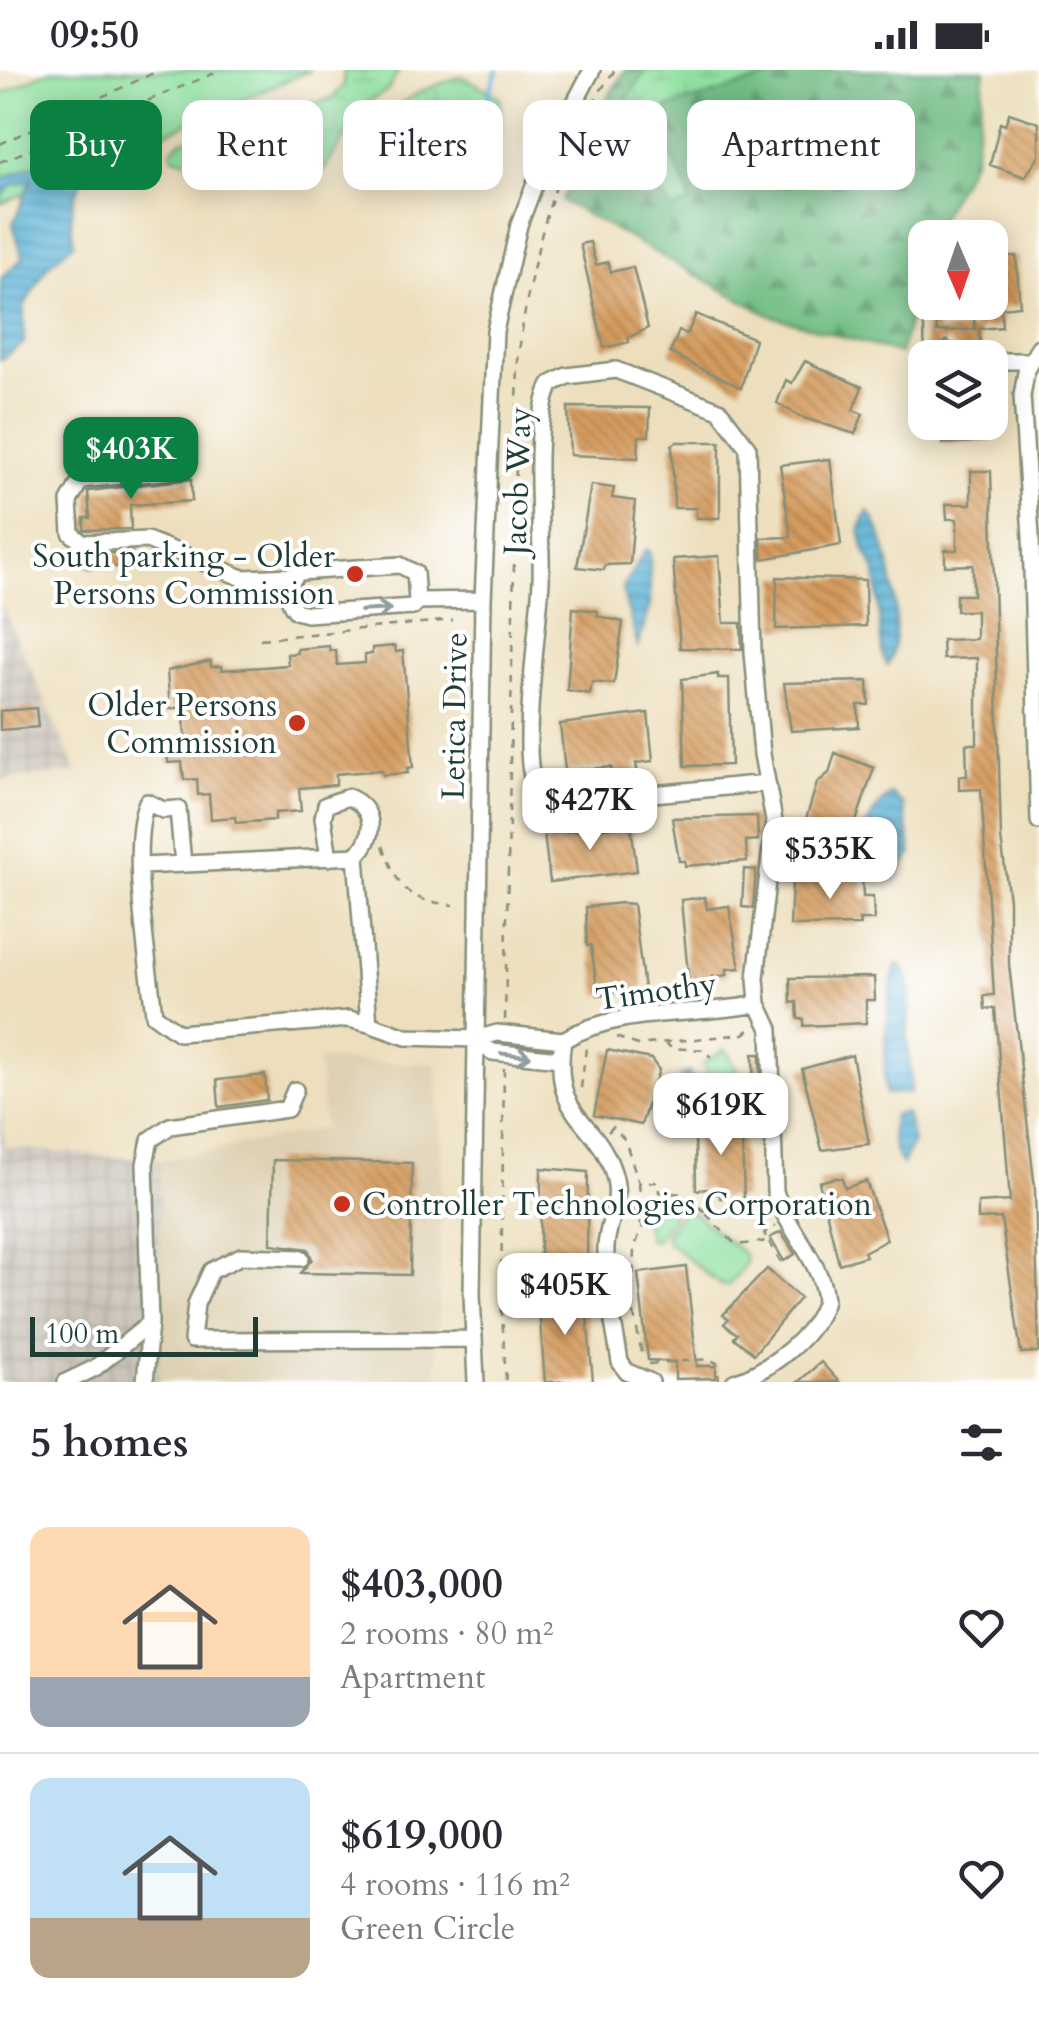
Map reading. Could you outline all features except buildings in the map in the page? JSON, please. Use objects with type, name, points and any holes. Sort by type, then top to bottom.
[{"type":"street","name":"Letica Drive","points":[[476,1382],[472,1339],[483,600],[492,378],[504,280],[542,165],[592,70]]},
{"type":"street","points":[[1008,358],[1035,354],[1022,396],[1036,556],[1039,821]]},
{"type":"street","name":"Jacob Way","points":[[734,1382],[768,1367],[823,1308],[822,1281],[786,1221],[776,1191],[770,1030],[761,1010],[759,932],[774,822],[753,652],[748,448],[718,410],[616,370],[567,376],[551,384],[542,419],[541,585],[532,708],[534,779],[549,797],[570,802],[767,783]]},
{"type":"street","points":[[184,470],[81,480],[69,501],[71,533],[82,542],[156,542],[243,578],[294,576]]},
{"type":"street","points":[[400,565],[415,573],[418,601],[413,608],[307,614],[290,605],[289,585],[300,572],[400,565]]},
{"type":"street","points":[[418,601],[483,600]]},
{"type":"street","points":[[140,866],[330,858],[356,856],[367,846],[370,814],[363,803],[348,797],[326,805],[323,818],[330,858]]},
{"type":"street","points":[[183,864],[178,809],[163,810],[148,802],[140,818],[140,866],[154,1015],[180,1034],[349,1019],[406,1037],[476,1040],[492,1052],[560,1059]]},
{"type":"street","points":[[356,856],[368,1024]]},
{"type":"street","name":"Timothy","points":[[476,1040],[497,1034],[563,1040],[596,1024],[620,1019],[761,1010]]},
{"type":"street","name":"Timothy","points":[[563,1040],[560,1081],[569,1109]]},
{"type":"street","points":[[145,1382],[150,1324],[146,1164],[150,1140],[170,1126],[286,1110],[295,1090]]},
{"type":"street","points":[[569,1109],[602,1149],[615,1179],[616,1207],[606,1246],[620,1362],[628,1372],[652,1382]]},
{"type":"street","points":[[301,1258],[241,1256],[210,1271],[196,1304],[192,1340],[472,1339]]},
{"type":"street","points":[[66,1382],[95,1368],[150,1324]]},
{"type":"path","points":[[0,144],[160,70]]},
{"type":"path","points":[[0,162],[222,70]]},
{"type":"path","points":[[260,639],[453,620]]},
{"type":"path","points":[[602,1037],[618,1037],[638,1045],[744,1034],[761,1010]]},
{"type":"path","points":[[665,1042],[682,1050],[701,1049],[711,1058]]},
{"type":"path","points":[[569,1109],[579,1096],[582,1054],[588,1044]]},
{"type":"path","points":[[604,1136],[613,1127],[625,1140],[639,1182],[640,1206],[632,1208],[643,1226],[634,1248],[633,1284],[628,1289],[645,1364],[709,1359],[717,1363],[719,1382]]},
{"type":"path","points":[[639,1182],[658,1182],[659,1192],[683,1194],[706,1213],[731,1212]]},
{"type":"path","points":[[706,1213],[704,1217],[736,1245],[768,1241]]},
{"type":"path","points":[[780,1262],[764,1233],[786,1221]]},
{"type":"shaded area","points":[[0,602],[77,772],[0,780]]},
{"type":"shaded area","points":[[318,1060],[437,1064],[442,1167],[437,1382],[159,1382],[160,1161],[324,1128]]},
{"type":"shaded area","points":[[0,1085],[5,1147],[160,1161],[159,1382],[0,1382]]},
{"type":"green space","points":[[50,70],[311,70],[241,100],[182,100],[182,126],[162,134],[162,100],[30,100],[32,190],[0,204],[0,95]]},
{"type":"green space","points":[[344,70],[399,70],[389,89],[372,100],[343,100],[343,140],[323,171],[323,101],[343,87]]},
{"type":"green space","points":[[625,70],[985,70],[974,158],[939,220],[908,220],[909,320],[900,354],[769,315],[562,201],[567,190],[667,190],[667,100],[606,100]]},
{"type":"green space","points":[[646,70],[794,70],[667,108],[667,100],[626,100]]},
{"type":"green space","points":[[462,76],[500,100],[406,100]]},
{"type":"green space","points":[[182,140],[182,160],[173,157],[171,150]]},
{"type":"green space","points":[[667,145],[692,201],[674,210],[659,190],[667,190]]},
{"type":"green space","points":[[725,1049],[738,1070],[715,1084],[702,1064]]},
{"type":"green space","points":[[663,1197],[673,1216],[656,1240],[649,1240],[642,1212]]},
{"type":"green space","points":[[690,1210],[745,1255],[746,1263],[728,1286],[721,1285],[666,1241],[666,1234],[683,1211]]},
{"type":"water","points":[[30,167],[30,181],[13,184],[0,198],[0,179]]},
{"type":"water","points":[[30,183],[30,190],[77,190],[71,223],[74,243],[48,265],[24,306],[24,343],[0,360],[1,278],[23,258],[13,224]]},
{"type":"water","points":[[868,511],[883,541],[893,586],[895,632],[887,665],[882,654],[876,572],[864,549],[860,528]]},
{"type":"water","points":[[646,549],[650,553],[650,606],[638,646],[622,589]]},
{"type":"water","points":[[891,794],[903,805],[912,854],[893,878],[877,873],[863,853],[863,840],[873,814]]},
{"type":"water","points":[[898,963],[910,988],[907,1038],[911,1086],[910,1093],[886,1094],[887,1025]]},
{"type":"water","points":[[688,1072],[698,1087],[682,1097],[675,1128],[666,1126],[668,1117],[661,1115],[664,1102],[672,1102],[674,1089],[684,1083],[680,1077]]},
{"type":"water","points":[[906,1113],[913,1142],[902,1165],[894,1147],[892,1122],[893,1115]]},
{"type":"waterway","points":[[487,100],[497,70]]},
{"type":"place","name":"South parking - Older Persons Commission","points":[[355,574]]},
{"type":"place","name":"Older Persons Commission","points":[[297,723]]},
{"type":"place","name":"Controller Technologies Corporation","points":[[342,1204]]}]
